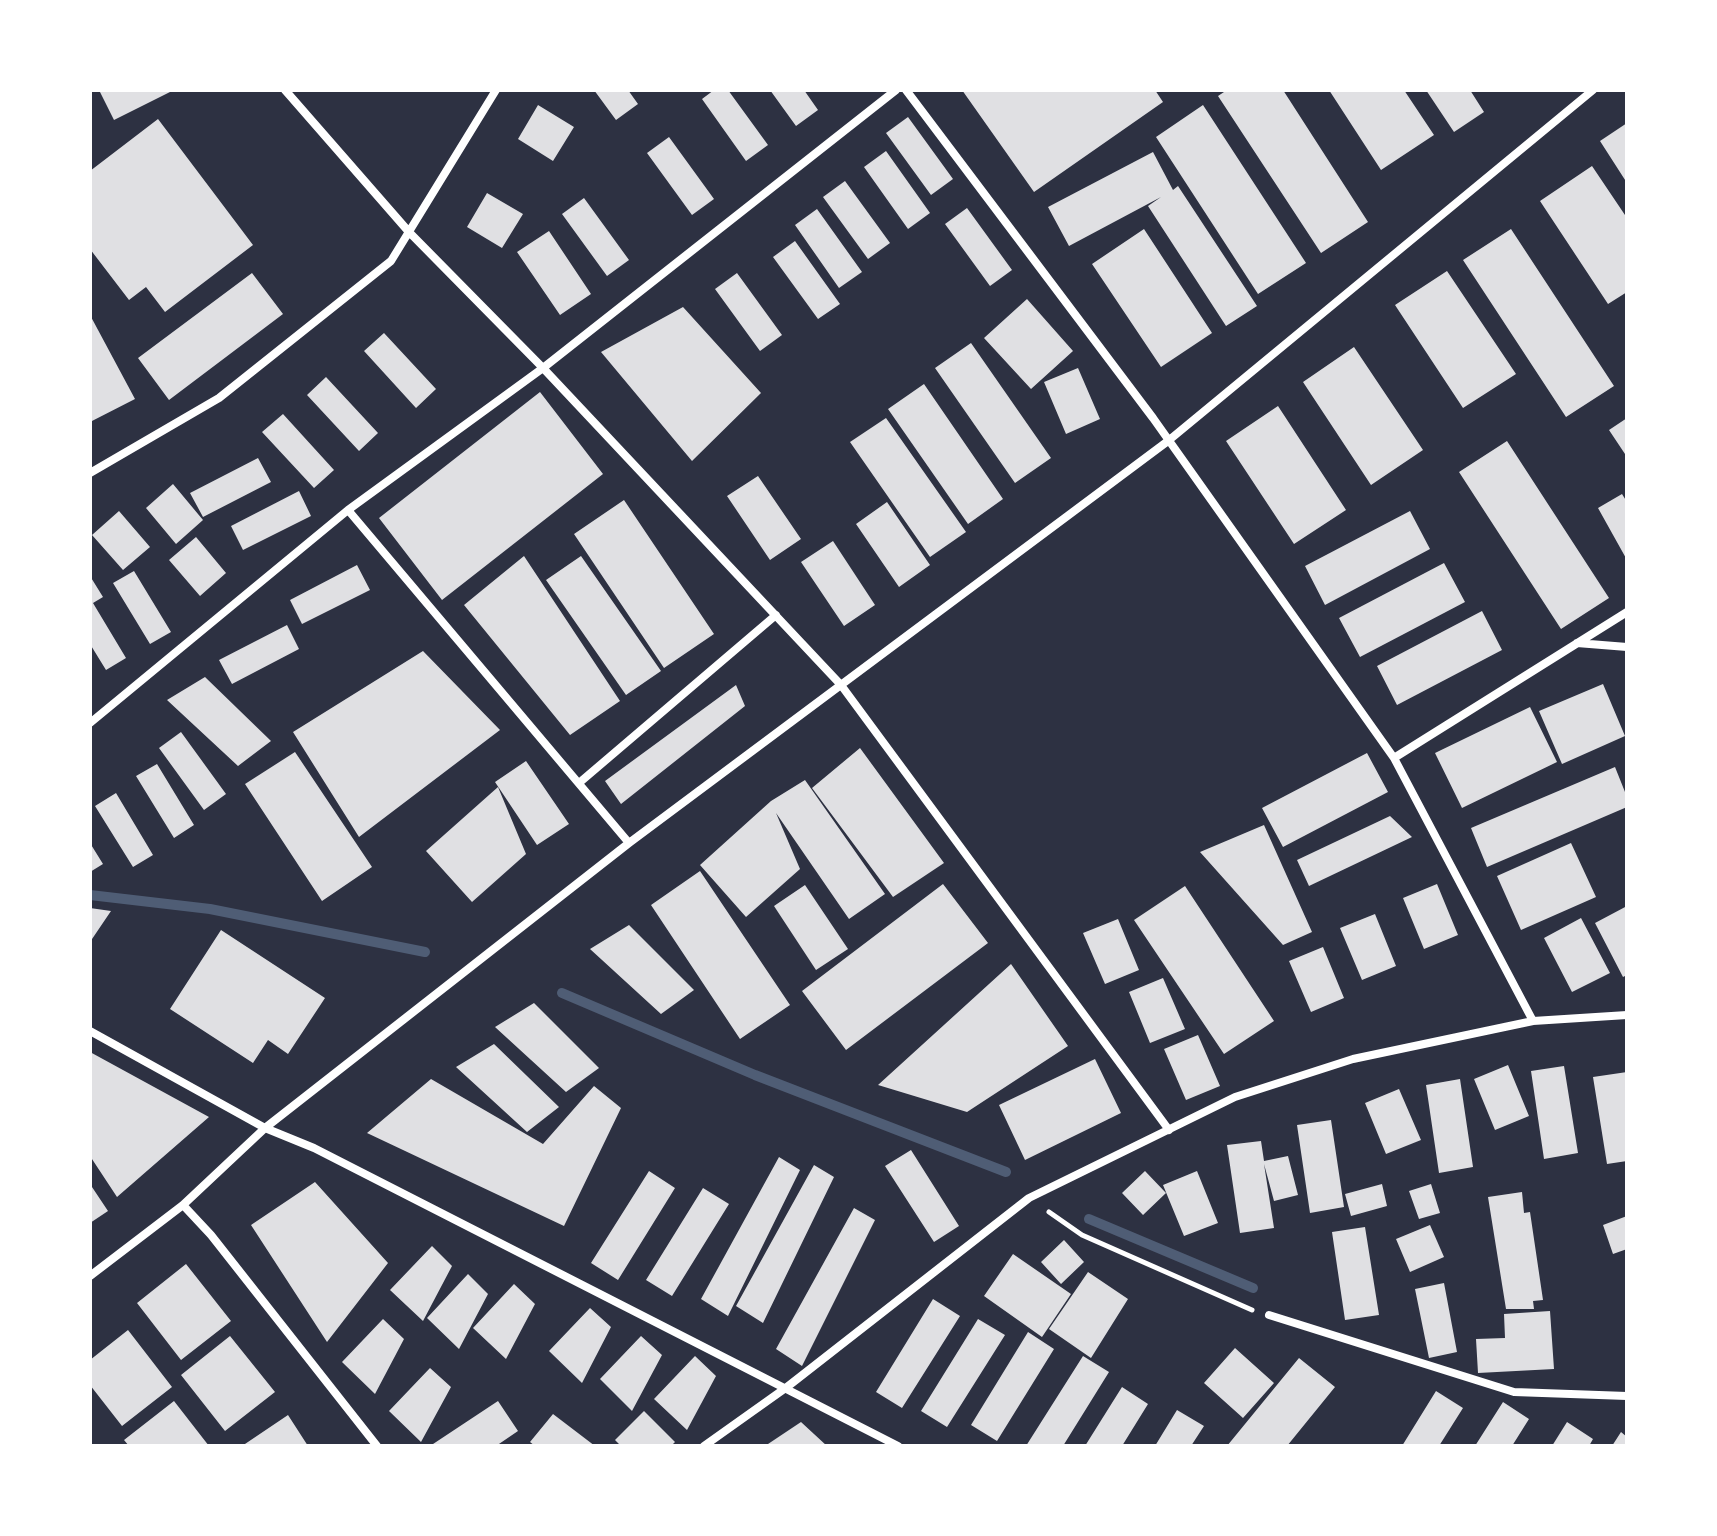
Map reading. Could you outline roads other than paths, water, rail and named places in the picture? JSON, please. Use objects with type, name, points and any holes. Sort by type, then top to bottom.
[{"type":"street","points":[[285,90],[409,232],[543,368],[841,685],[1169,1130]]},
{"type":"street","points":[[90,473],[219,398],[391,261],[496,90]]},
{"type":"street","points":[[90,723],[348,510],[543,368],[896,90]]},
{"type":"street","points":[[906,90],[1168,441],[1394,758],[1533,1021]]},
{"type":"street","points":[[90,1276],[183,1205],[265,1128],[629,843],[1168,441],[1593,90]]},
{"type":"street","points":[[348,510],[629,843]]},
{"type":"street","points":[[1394,758],[1627,612]]},
{"type":"street","points":[[579,783],[776,615]]},
{"type":"street","points":[[1576,643],[1627,647]]},
{"type":"street","points":[[704,1446],[787,1387],[1029,1198],[1235,1097],[1353,1059],[1533,1021],[1627,1015]]},
{"type":"street","points":[[90,1031],[265,1128],[314,1148],[898,1446]]},
{"type":"street","points":[[183,1205],[211,1235],[377,1446]]},
{"type":"street","points":[[1269,1315],[1514,1392],[1627,1396]]},
{"type":"waterway","points":[[90,895],[210,909],[425,952]]},
{"type":"waterway","points":[[562,993],[755,1075],[1006,1172]]},
{"type":"waterway","points":[[1089,1219],[1253,1288]]}]
